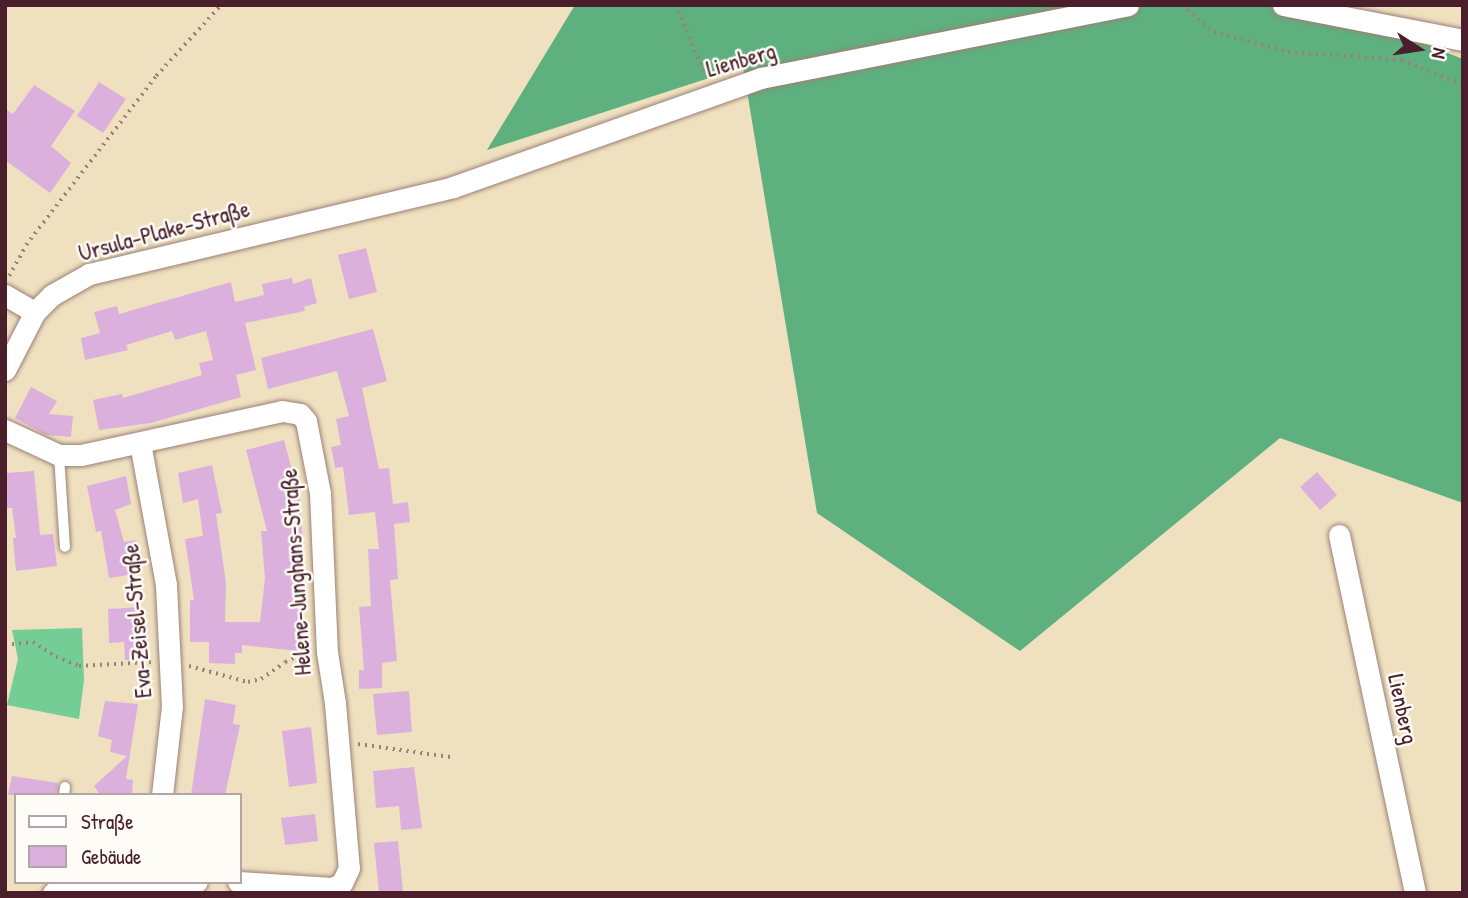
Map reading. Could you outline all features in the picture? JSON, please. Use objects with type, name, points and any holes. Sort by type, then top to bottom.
[{"type":"street","name":"Lienberg","points":[[378,203],[453,187],[761,78],[1128,5]]},
{"type":"street","points":[[1283,5],[1463,40]]},
{"type":"street","name":"Ursula-Plake-Straße","points":[[5,370],[35,312],[52,295],[89,274],[378,203]]},
{"type":"street","points":[[5,295],[35,312]]},
{"type":"street","name":"Helene-Junghans-Straße","points":[[5,430],[59,454],[81,455],[282,411],[300,414],[306,421],[320,493],[327,652],[349,858],[347,876],[342,883],[332,888],[242,882]]},
{"type":"street","name":"Eva-Zeisel-Straße","points":[[140,443],[166,585],[172,706],[162,793]]},
{"type":"street","name":"Lienberg","points":[[1339,536],[1415,893]]},
{"type":"street","points":[[51,893],[143,884]]},
{"type":"lane","points":[[59,454],[65,547]]},
{"type":"path","points":[[5,282],[26,245],[156,76],[221,5]]},
{"type":"path","points":[[676,5],[715,94]]},
{"type":"path","points":[[1182,5],[1214,32],[1289,52],[1402,60],[1463,85]]},
{"type":"path","points":[[338,741],[450,757]]},
{"type":"green space","points":[[575,5],[1325,5],[1463,59],[1463,503],[1280,438],[1020,651],[817,513],[743,67],[487,150]]},
{"type":"green space","points":[[82,628],[84,680],[79,719],[7,705],[18,659],[12,630]]},
{"type":"building","points":[[99,82],[126,99],[103,133],[77,116]]},
{"type":"building","points":[[34,85],[75,111],[51,146],[71,163],[50,193],[5,160],[5,109],[13,114]]},
{"type":"building","points":[[366,248],[377,292],[349,299],[338,255]]},
{"type":"building","points":[[292,278],[293,284],[311,278],[317,303],[304,307],[305,311],[245,323],[256,370],[236,375],[241,397],[151,423],[99,430],[93,400],[122,394],[123,398],[202,375],[199,363],[213,360],[206,331],[175,340],[172,331],[126,345],[128,350],[85,360],[81,338],[100,333],[94,312],[117,306],[119,314],[231,282],[235,302],[264,295],[262,284]]},
{"type":"building","points":[[373,329],[387,381],[362,388],[379,469],[389,468],[393,504],[408,502],[410,522],[394,524],[398,579],[390,580],[397,661],[382,663],[382,688],[359,689],[359,670],[364,670],[359,607],[371,606],[368,549],[379,549],[375,512],[349,515],[343,467],[335,468],[331,447],[341,445],[336,419],[349,416],[337,371],[268,389],[261,358]]},
{"type":"building","points":[[31,387],[57,401],[49,414],[73,416],[71,437],[46,435],[15,418]]},
{"type":"building","points":[[284,440],[300,500],[305,575],[298,651],[242,645],[242,653],[235,653],[235,664],[209,663],[209,642],[190,642],[190,600],[194,600],[185,539],[203,536],[198,499],[183,503],[178,473],[212,465],[222,513],[216,514],[226,583],[225,622],[260,622],[265,578],[261,531],[267,531],[246,450]]},
{"type":"building","points":[[34,471],[40,535],[53,534],[57,566],[16,571],[13,538],[16,538],[12,508],[6,508],[5,473]]},
{"type":"building","points":[[1317,472],[1337,495],[1320,510],[1300,487]]},
{"type":"building","points":[[126,476],[131,504],[115,510],[124,542],[136,540],[141,573],[109,578],[101,531],[96,532],[87,486]]},
{"type":"building","points":[[141,607],[142,626],[148,626],[149,659],[125,660],[124,642],[109,643],[108,609]]},
{"type":"building","points":[[409,691],[412,732],[377,735],[373,694]]},
{"type":"building","points":[[205,699],[236,705],[233,724],[240,725],[225,793],[191,793]]},
{"type":"building","points":[[105,701],[138,704],[126,779],[133,780],[132,793],[99,793],[94,786],[127,756],[110,752],[112,740],[98,736]]},
{"type":"building","points":[[311,727],[317,783],[289,787],[282,731]]},
{"type":"building","points":[[414,767],[422,828],[401,830],[399,806],[376,808],[373,771]]},
{"type":"building","points":[[12,776],[58,783],[56,793],[8,795]]},
{"type":"building","points":[[315,814],[318,841],[285,845],[281,818]]},
{"type":"building","points":[[398,841],[403,891],[379,893],[374,843]]}]
